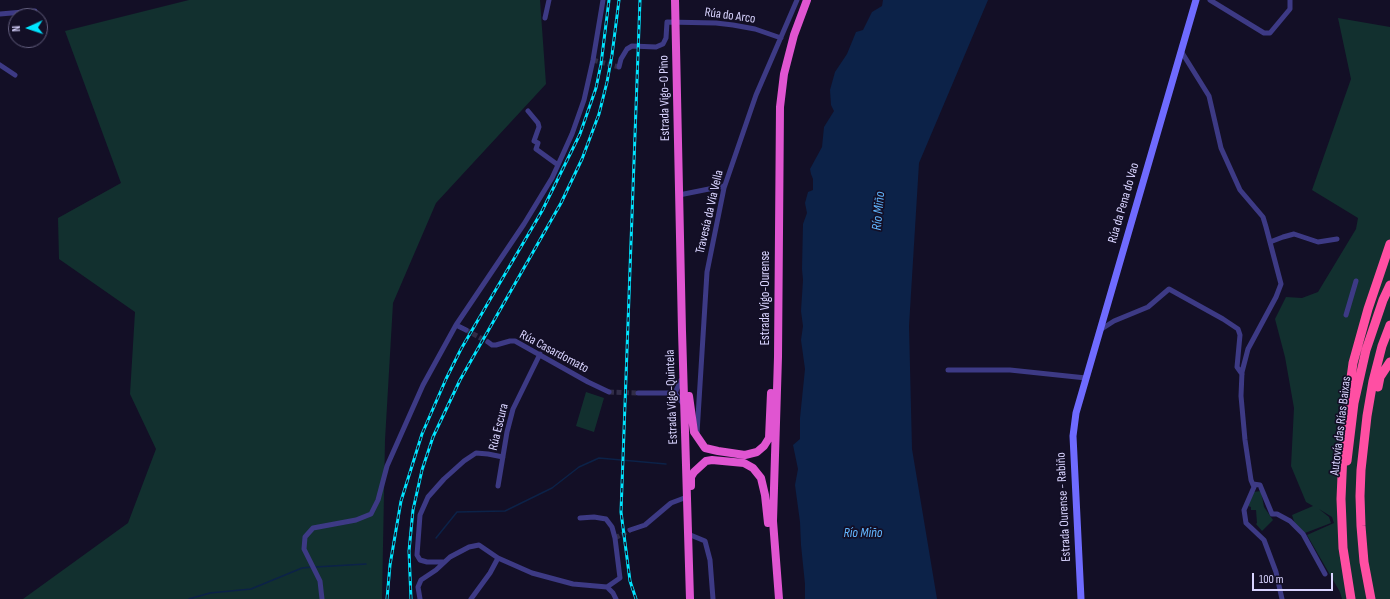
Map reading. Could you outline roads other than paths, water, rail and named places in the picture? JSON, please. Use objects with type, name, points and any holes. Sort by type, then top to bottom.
[{"type":"highway","name":"Estrada Vigo-O Pino","points":[[675,0],[679,195]]},
{"type":"highway","name":"Estrada Vigo-Ourense","points":[[779,599],[772,521],[778,357],[780,107],[784,74],[794,35],[807,0]]},
{"type":"highway","name":"Estrada Vigo-Quintela","points":[[679,195],[690,599]]},
{"type":"highway","points":[[1351,599],[1343,548],[1341,505],[1344,429],[1353,363],[1368,309],[1390,244]]},
{"type":"highway","points":[[682,331],[694,432],[705,448],[745,455],[757,452],[764,446],[769,438],[778,279]]},
{"type":"highway","name":"Autovía das Rías Baixas","points":[[1356,599],[1348,545],[1346,517],[1347,460],[1354,404],[1366,350],[1383,300],[1390,285]]},
{"type":"highway","name":"Autovía das Rías Baixas","points":[[1371,599],[1364,562],[1361,526],[1361,470],[1367,416],[1373,381],[1382,346],[1390,325]]},
{"type":"highway","points":[[1361,470],[1368,451],[1374,398],[1380,377],[1390,362]]},
{"type":"highway","points":[[688,534],[692,522],[691,477],[700,465],[706,461],[712,460],[736,461],[753,468],[761,478],[765,495],[772,564],[779,599]]},
{"type":"main road","name":"Rúa da Pena do Vao","points":[[1076,413],[1196,0]]},
{"type":"main road","name":"Estrada Ourense - Rabiño","points":[[1076,413],[1073,436],[1081,599]]},
{"type":"street","points":[[544,18],[549,0]]},
{"type":"street","points":[[322,599],[320,581],[304,550],[305,537],[313,528],[356,520],[371,514],[378,500],[387,466],[423,385],[456,325],[524,224],[552,178],[572,134],[584,100],[594,60],[603,0]]},
{"type":"street","name":"Travesía da Vía Vella","points":[[697,436],[707,272],[724,186],[756,95],[797,0]]},
{"type":"street","points":[[1210,0],[1264,33],[1270,33],[1290,9],[1290,0]]},
{"type":"street","points":[[619,67],[624,54],[632,46],[656,47],[663,44],[666,38],[668,22],[675,21]]},
{"type":"street","name":"Rúa do Arco","points":[[675,21],[733,24],[755,29],[781,38]]},
{"type":"street","points":[[1181,51],[1209,96],[1221,148],[1240,190],[1263,218],[1281,284],[1276,297],[1248,349],[1242,374],[1241,396],[1245,433],[1254,487],[1244,510],[1246,523],[1264,540],[1276,572],[1282,599]]},
{"type":"street","points":[[0,65],[15,75]]},
{"type":"street","points":[[528,111],[538,123],[539,127],[534,141],[538,143],[536,149],[558,165]]},
{"type":"street","points":[[679,195],[724,186]]},
{"type":"street","points":[[1270,242],[1294,234],[1318,242],[1337,238]]},
{"type":"street","points":[[1346,315],[1356,281]]},
{"type":"street","points":[[1100,330],[1114,321],[1148,307],[1169,289],[1238,329],[1240,335],[1236,367],[1242,374]]},
{"type":"street","points":[[456,325],[466,330]]},
{"type":"street","name":"Rúa Casardomato","points":[[488,342],[492,345],[496,345],[515,341],[588,382],[609,392]]},
{"type":"street","name":"Rúa Escura","points":[[498,486],[513,409],[540,354]]},
{"type":"street","points":[[948,370],[1010,370],[1086,378]]},
{"type":"street","points":[[675,393],[679,387],[683,373]]},
{"type":"street","points":[[638,393],[675,393]]},
{"type":"street","points":[[675,393],[684,405]]},
{"type":"street","points":[[689,394],[699,394]]},
{"type":"street","points":[[443,562],[426,562],[420,560],[417,555],[420,515],[428,497],[444,479],[464,461],[476,453],[503,457]]},
{"type":"street","points":[[1253,484],[1260,485],[1272,514],[1277,514],[1290,521],[1303,534],[1325,574]]},
{"type":"street","points":[[630,530],[645,525],[671,503],[687,497]]},
{"type":"street","points":[[420,599],[418,587],[421,580],[436,570],[443,562],[456,554],[479,545],[498,558],[532,573],[572,584],[607,587],[620,578],[615,538],[612,527],[606,519],[594,517],[580,518]]},
{"type":"street","points":[[688,534],[705,541],[710,560],[713,599]]},
{"type":"street","points":[[472,599],[490,573],[498,558]]},
{"type":"street","points":[[607,587],[616,599]]},
{"type":"water","name":"Río Miño","points":[[883,0],[988,0],[919,163],[909,326],[912,449],[937,599],[805,599],[800,522],[795,485],[798,469],[793,445],[800,439],[800,418],[805,369],[801,340],[803,326],[801,311],[803,280],[803,224],[807,213],[805,203],[808,192],[813,190],[813,179],[810,169],[822,147],[824,127],[834,111],[831,105],[830,90],[835,72],[847,54],[856,32],[863,30],[872,12],[882,6]]},
{"type":"waterway","points":[[436,538],[457,512],[505,511],[552,488],[579,467],[599,458],[666,464]]},
{"type":"waterway","points":[[315,567],[366,564]]},
{"type":"waterway","points":[[189,599],[210,593],[251,589],[302,568],[312,567]]},
{"type":"tunnel","points":[[593,60],[619,67]]},
{"type":"tunnel","points":[[466,330],[488,342]]},
{"type":"tunnel","points":[[609,392],[638,393]]},
{"type":"tunnel","points":[[615,538],[630,530]]},
{"type":"railway","points":[[387,599],[390,565],[401,501],[422,434],[461,349],[542,211],[580,134],[596,88],[601,64],[609,0]]},
{"type":"railway","points":[[411,599],[409,551],[413,510],[422,470],[433,437],[460,380],[561,203],[582,159],[599,114],[607,82],[619,0]]},
{"type":"railway","points":[[636,599],[630,581],[621,512],[640,0]]}]
